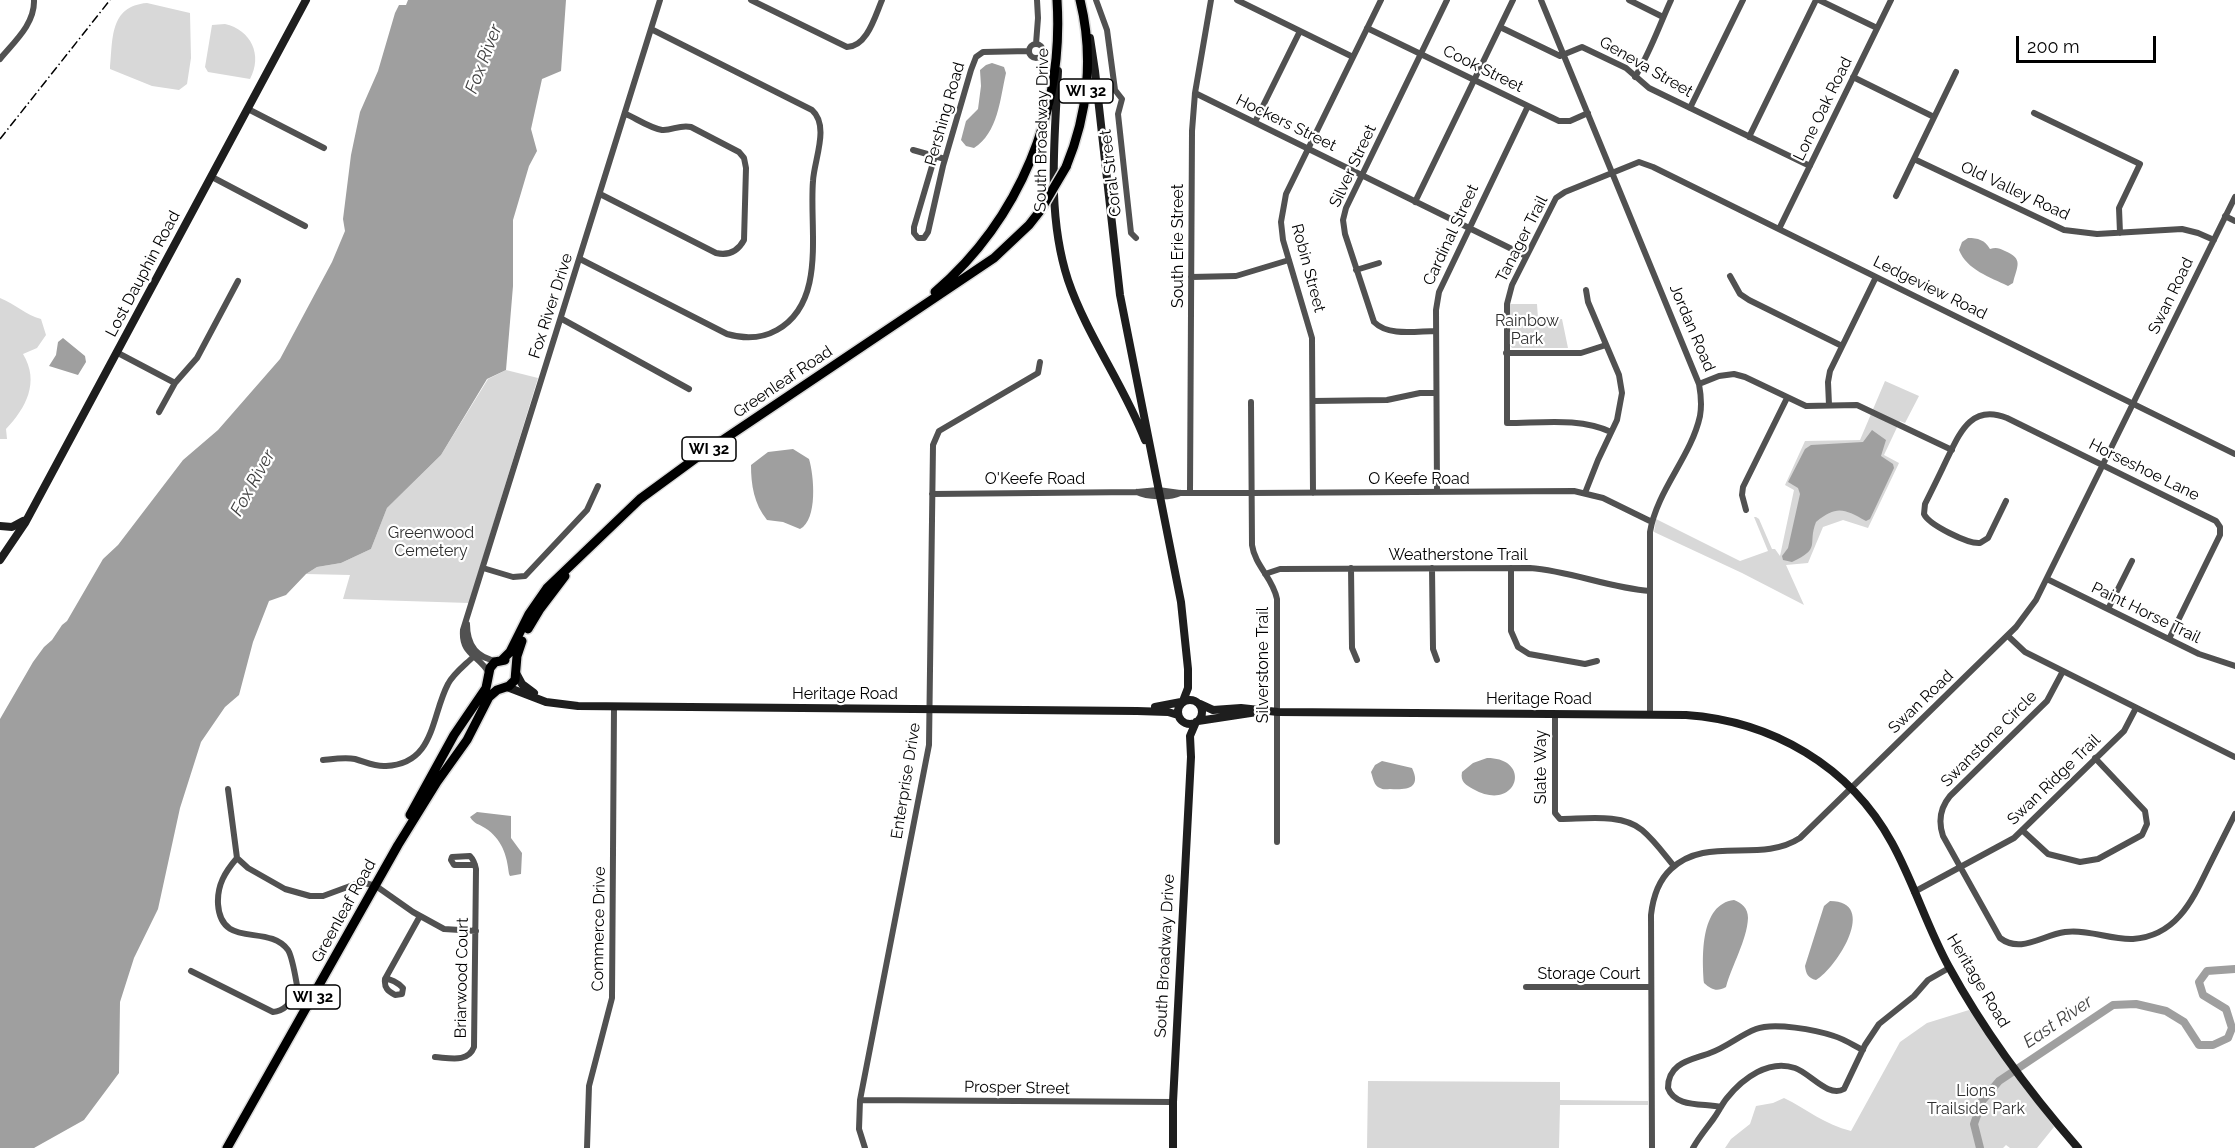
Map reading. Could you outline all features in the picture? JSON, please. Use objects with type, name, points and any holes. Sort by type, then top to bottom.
[{"type":"main road","name":"Lost Dauphin Road","points":[[0,560],[28,517],[118,353],[306,0]]},
{"type":"main road","name":"South Broadway Drive","points":[[1057,0],[1054,179],[1055,216],[1060,250],[1074,296],[1133,410],[1151,456]]},
{"type":"main road","name":"WI 32","points":[[918,308],[994,258],[1029,225],[1066,167],[1081,122],[1086,94],[1088,50],[1080,0]]},
{"type":"main road","name":"South Broadway Drive","points":[[1083,11],[1095,71],[1120,295],[1181,602],[1188,669],[1188,692],[1182,702]]},
{"type":"main road","name":"WI 32","points":[[918,308],[976,252],[1016,194],[1033,155],[1046,115],[1054,78],[1058,43]]},
{"type":"main road","name":"Greenleaf Road","points":[[499,661],[510,652],[529,614],[547,588],[640,499],[918,308]]},
{"type":"main road","points":[[0,528],[15,526],[28,517]]},
{"type":"main road","points":[[0,528],[14,539]]},
{"type":"main road","name":"Greenleaf Road","points":[[516,671],[518,650],[532,620],[585,551]]},
{"type":"main road","name":"WI 32","points":[[489,675],[491,666],[499,661]]},
{"type":"main road","points":[[499,661],[510,662],[516,671]]},
{"type":"main road","name":"South Broadway Drive","points":[[1188,669],[1199,703]]},
{"type":"main road","name":"WI 32","points":[[504,687],[514,682],[516,671]]},
{"type":"main road","name":"Heritage Road","points":[[516,671],[522,684],[553,703]]},
{"type":"main road","name":"Greenleaf Road","points":[[398,845],[421,794],[461,724],[486,688],[489,675]]},
{"type":"main road","points":[[489,675],[493,684],[504,687]]},
{"type":"main road","name":"Greenleaf Road","points":[[227,1148],[398,845],[430,792],[467,740],[489,697],[504,687]]},
{"type":"main road","name":"Heritage Road","points":[[504,687],[553,703],[578,706],[1165,711],[1179,717]]},
{"type":"main road","points":[[1192,699],[1199,703],[1202,713],[1197,722],[1187,724],[1179,717],[1178,708],[1182,702],[1192,699]]},
{"type":"main road","name":"Heritage Road","points":[[1137,711],[1182,702]]},
{"type":"main road","name":"Heritage Road","points":[[1199,703],[1213,710],[1241,708],[1278,712],[1703,716],[1740,723],[1772,734],[1809,754],[1852,788],[1884,829],[1949,968],[1966,997],[2009,1059],[2078,1148]]},
{"type":"main road","name":"Heritage Road","points":[[1197,722],[1260,711]]},
{"type":"main road","name":"South Broadway Drive","points":[[1179,717],[1189,766]]},
{"type":"main road","name":"South Broadway Drive","points":[[1173,1148],[1173,1102],[1191,757],[1190,736],[1197,722]]},
{"type":"street","points":[[0,59],[29,22],[33,15],[34,0]]},
{"type":"street","points":[[300,0],[300,12]]},
{"type":"street","name":"Fox River Drive","points":[[489,675],[485,667],[467,650],[463,630],[660,0]]},
{"type":"street","points":[[751,0],[846,48],[861,42],[882,0]]},
{"type":"street","points":[[1036,44],[1037,0]]},
{"type":"street","name":"Coral Street","points":[[1096,0],[1107,30],[1115,90],[1122,99],[1118,114],[1131,233],[1136,238]]},
{"type":"street","name":"South Erie Street","points":[[1190,493],[1192,131],[1195,93],[1211,0]]},
{"type":"street","points":[[1237,0],[1353,57]]},
{"type":"street","name":"Robin Street","points":[[1313,493],[1312,338],[1281,231],[1281,213],[1286,195],[1381,0]]},
{"type":"street","name":"Silver Street","points":[[1436,331],[1390,331],[1378,326],[1371,317],[1345,234],[1343,220],[1346,208],[1447,0]]},
{"type":"street","points":[[1415,202],[1514,0]]},
{"type":"street","name":"Jordan Road","points":[[1541,0],[1699,384],[1702,403],[1696,429],[1652,522],[1650,539],[1650,715]]},
{"type":"street","points":[[1629,0],[1663,17]]},
{"type":"street","points":[[1635,78],[1647,59],[1654,36],[1671,0]]},
{"type":"street","points":[[1690,108],[1743,0]]},
{"type":"street","points":[[1749,137],[1817,0],[1877,28]]},
{"type":"street","name":"Lone Oak Road","points":[[1779,230],[1891,0]]},
{"type":"street","name":"Geneva Street","points":[[1500,27],[1560,56],[1582,47],[1626,68],[1649,88],[1809,166]]},
{"type":"street","name":"Cook Street","points":[[1367,28],[1562,122],[1588,113]]},
{"type":"street","points":[[580,259],[728,334],[752,338],[769,334],[794,317],[810,286],[815,165],[821,125],[818,117],[812,110],[651,29]]},
{"type":"street","points":[[1255,122],[1299,31]]},
{"type":"street","points":[[1036,44],[1042,49],[1040,56],[1033,57],[1029,51],[1031,46],[1036,44]]},
{"type":"street","name":"Pershing Road","points":[[935,156],[913,231],[915,236],[921,238],[928,232],[945,159],[976,57],[983,52],[1029,51]]},
{"type":"street","points":[[1896,196],[1956,72]]},
{"type":"street","points":[[1853,77],[1934,117]]},
{"type":"street","name":"Hockers Street","points":[[1195,93],[1526,256]]},
{"type":"street","name":"Cardinal Street","points":[[1437,492],[1436,331],[1439,292],[1528,106]]},
{"type":"street","points":[[248,109],[324,148]]},
{"type":"street","points":[[2034,113],[2140,164],[2119,208],[2120,233]]},
{"type":"street","points":[[600,194],[721,254],[732,252],[740,246],[745,236],[746,168],[744,158],[739,152],[691,127],[658,129],[626,114]]},
{"type":"street","points":[[913,150],[945,159]]},
{"type":"street","name":"Old Valley Road","points":[[1914,159],[2052,226],[2086,234],[2181,229],[2214,240]]},
{"type":"street","name":"Ledgeview Road","points":[[1612,173],[1639,162],[1645,163],[2235,454]]},
{"type":"street","name":"Tanager Trail","points":[[1611,432],[1586,423],[1507,423],[1506,353],[1507,304],[1512,285],[1556,198],[1565,192],[1612,173]]},
{"type":"street","points":[[212,177],[305,226]]},
{"type":"street","name":"Swan Road","points":[[1652,1148],[1652,902],[1662,879],[1674,866],[1701,852],[1770,850],[1786,846],[1806,832],[2008,636],[2026,615],[2047,579],[2235,197]]},
{"type":"street","points":[[2225,216],[2235,221]]},
{"type":"street","points":[[1191,277],[1236,276],[1289,260]]},
{"type":"street","points":[[1356,270],[1379,263]]},
{"type":"street","points":[[1730,276],[1740,294],[1749,300],[1842,346]]},
{"type":"street","points":[[1829,405],[1829,375],[1876,277]]},
{"type":"street","points":[[159,412],[175,383],[197,358],[238,280]]},
{"type":"street","points":[[1586,290],[1588,302],[1619,375],[1622,393],[1620,412],[1586,493]]},
{"type":"street","points":[[562,319],[689,389]]},
{"type":"street","points":[[1506,353],[1581,353],[1606,345]]},
{"type":"street","points":[[118,353],[175,383]]},
{"type":"street","name":"Enterprise Drive","points":[[865,1148],[859,1129],[860,1100],[926,761],[930,709],[933,445],[939,431],[1038,373],[1040,362]]},
{"type":"street","points":[[1699,384],[1719,376],[1734,374],[1806,406],[1851,404],[1862,406],[1952,450]]},
{"type":"street","points":[[1313,401],[1387,400],[1412,394],[1436,393]]},
{"type":"street","points":[[1746,510],[1742,495],[1743,487],[1787,398]]},
{"type":"street","name":"Silverstone Trail","points":[[1251,402],[1253,552],[1256,561],[1273,584],[1276,599],[1277,842]]},
{"type":"street","name":"Horseshoe Lane","points":[[2006,501],[1988,538],[1980,543],[1971,542],[1928,520],[1924,514],[1924,507],[1952,450],[1967,424],[1977,417],[1995,414],[2007,418],[2214,519],[2220,527],[2220,534],[2169,639]]},
{"type":"street","points":[[483,568],[513,577],[525,576],[587,510],[598,486]]},
{"type":"street","name":"O Keefe Road","points":[[1180,493],[1574,491],[1603,498],[1652,522]]},
{"type":"street","name":"O'Keefe Road","points":[[932,494],[1180,493]]},
{"type":"street","points":[[2108,609],[2132,561]]},
{"type":"street","points":[[1351,568],[1352,648],[1357,660]]},
{"type":"street","points":[[1432,568],[1433,649],[1437,660]]},
{"type":"street","points":[[1511,568],[1511,631],[1518,647],[1529,654],[1551,658],[1585,664],[1597,661]]},
{"type":"street","name":"Weatherstone Trail","points":[[1265,574],[1280,569],[1511,568],[1560,571],[1629,590],[1650,591]]},
{"type":"street","name":"Paint Horse Trail","points":[[2047,579],[2199,654],[2235,666]]},
{"type":"street","points":[[466,621],[471,647],[480,656],[499,661]]},
{"type":"street","points":[[2008,636],[2022,650],[2235,757]]},
{"type":"street","points":[[323,760],[344,758],[378,766],[394,765],[417,754],[430,735],[448,683],[473,657]]},
{"type":"street","name":"Swanstone Circle","points":[[2063,671],[2047,701],[1950,796],[1943,806],[1940,818],[1941,830],[1960,868],[1996,933],[2004,940],[2012,944],[2024,945],[2067,932],[2142,938],[2166,928],[2185,912],[2235,814]]},
{"type":"street","name":"Commerce Drive","points":[[587,1148],[589,1086],[612,994],[614,707]]},
{"type":"street","name":"Swan Ridge Trail","points":[[1914,892],[2009,841],[2124,730],[2136,708]]},
{"type":"street","name":"Slate Way","points":[[1555,714],[1555,813],[1560,819],[1619,820],[1630,823],[1645,833],[1674,866]]},
{"type":"street","points":[[2022,830],[2048,854],[2086,862],[2098,859],[2142,835],[2147,824],[2145,811],[2095,758]]},
{"type":"street","points":[[228,789],[237,858],[248,868],[285,889],[310,896],[323,896],[361,882],[376,886],[420,916],[444,929],[476,931]]},
{"type":"street","points":[[191,971],[273,1012],[280,1011],[288,1005],[298,991],[289,951],[278,941],[226,927],[220,918],[218,902],[220,884],[225,872],[237,858]]},
{"type":"street","name":"Briarwood Court","points":[[435,1057],[463,1058],[470,1055],[474,1049],[475,865]]},
{"type":"street","points":[[385,979],[420,916]]},
{"type":"street","points":[[1693,1148],[1727,1098],[1760,1071],[1771,1067],[1795,1068],[1830,1090],[1841,1091],[1848,1084],[1863,1050],[1881,1022],[1914,996],[1927,981],[1949,968]]},
{"type":"street","name":"Storage Court","points":[[1526,987],[1652,987]]},
{"type":"street","points":[[298,991],[312,997]]},
{"type":"street","points":[[1721,1107],[1695,1105],[1673,1096],[1668,1088],[1671,1073],[1687,1059],[1717,1050],[1751,1031],[1765,1027],[1790,1028],[1831,1035],[1863,1050]]},
{"type":"street","name":"Prosper Street","points":[[860,1100],[1173,1102]]},
{"type":"green space","points":[[147,3],[190,13],[191,58],[187,84],[179,90],[152,86],[110,69],[113,36],[119,18],[126,10]]},
{"type":"green space","points":[[225,24],[242,32],[252,45],[255,61],[250,79],[208,72],[205,67],[212,25]]},
{"type":"green space","points":[[0,298],[41,319],[46,335],[37,348],[23,354],[28,364],[30,384],[25,403],[6,429],[7,439],[0,439]]},
{"type":"green space","name":"Rainbow Park","points":[[1510,304],[1537,304],[1538,318],[1562,319],[1568,348],[1512,348],[1509,344]]},
{"type":"green space","name":"Greenwood Cemetery","points":[[506,370],[538,378],[469,603],[343,599],[350,575],[306,574],[317,567],[341,563],[371,549],[387,508],[441,455],[488,379]]},
{"type":"green space","points":[[1885,381],[1919,396],[1905,423],[1900,421],[1884,455],[1899,463],[1868,528],[1843,520],[1823,527],[1808,563],[1786,565],[1804,605],[1654,532],[1656,519],[1740,561],[1768,551],[1754,517],[1756,517],[1772,549],[1775,549],[1780,556],[1794,490],[1785,485],[1805,441],[1860,440]]},
{"type":"green space","name":"Lions Trailside Park","points":[[1969,1010],[2054,1127],[2037,1148],[2010,1148],[2006,1145],[2003,1148],[1725,1148],[1731,1139],[1750,1124],[1756,1106],[1784,1098],[1824,1121],[1851,1131],[1900,1042],[1927,1023]]},
{"type":"green space","points":[[1368,1081],[1560,1082],[1560,1100],[1648,1101],[1648,1105],[1560,1105],[1559,1148],[1367,1148]]},
{"type":"water","name":"Fox River","points":[[408,0],[566,0],[561,71],[542,79],[531,129],[537,151],[529,166],[513,220],[513,286],[506,370],[487,379],[441,455],[387,508],[371,549],[341,563],[317,567],[306,574],[286,595],[269,601],[253,642],[239,695],[225,707],[201,742],[180,808],[158,909],[134,958],[120,1002],[119,1073],[84,1120],[34,1148],[0,1148],[0,719],[33,662],[67,621],[103,559],[118,545],[183,460],[218,430],[280,359],[332,262],[345,231],[343,219],[351,155],[360,112],[378,71],[395,13],[399,5],[406,5]]},
{"type":"water","points":[[992,63],[1004,67],[1006,73],[997,115],[982,142],[974,148],[966,146],[961,140],[966,121],[978,109],[981,86],[980,70]]},
{"type":"water","points":[[1968,238],[1981,240],[1990,249],[1999,249],[2015,257],[2018,264],[2013,283],[2008,286],[1967,263],[1959,250],[1962,242]]},
{"type":"water","points":[[63,338],[85,356],[86,362],[78,375],[49,366],[56,355],[58,342]]},
{"type":"water","points":[[1872,430],[1886,440],[1881,456],[1893,464],[1894,468],[1870,519],[1866,521],[1841,511],[1830,513],[1816,522],[1812,545],[1807,553],[1792,562],[1783,560],[1782,556],[1788,548],[1800,494],[1798,488],[1788,482],[1805,449],[1811,445],[1863,442]]},
{"type":"water","points":[[793,449],[809,459],[812,475],[813,497],[810,517],[800,529],[783,522],[767,520],[756,501],[752,480],[751,465],[768,452]]},
{"type":"water","points":[[1487,758],[1502,760],[1511,766],[1515,774],[1514,783],[1509,790],[1500,795],[1488,795],[1473,789],[1464,783],[1462,778],[1462,772],[1473,763]]},
{"type":"water","points":[[1382,761],[1412,768],[1415,775],[1414,784],[1402,789],[1378,787],[1371,772],[1375,765]]},
{"type":"water","points":[[477,812],[511,816],[511,838],[522,853],[521,874],[510,876],[500,842],[491,832],[475,823],[470,817]]},
{"type":"water","points":[[1734,900],[1746,909],[1747,926],[1726,987],[1715,990],[1704,983],[1703,960],[1706,933],[1715,911],[1723,904]]},
{"type":"water","points":[[1830,901],[1844,904],[1851,912],[1853,923],[1843,950],[1825,973],[1816,980],[1808,975],[1805,966],[1824,906]]},
{"type":"waterway","name":"East River","points":[[1980,1148],[1974,1124],[1982,1101],[1999,1081],[2113,1005],[2136,1004],[2166,1011],[2184,1022],[2199,1045],[2213,1045],[2228,1038],[2232,1028],[2226,1009],[2203,995],[2199,982],[2207,971],[2235,969]]},
{"type":"railway","points":[[0,139],[110,0]]}]
